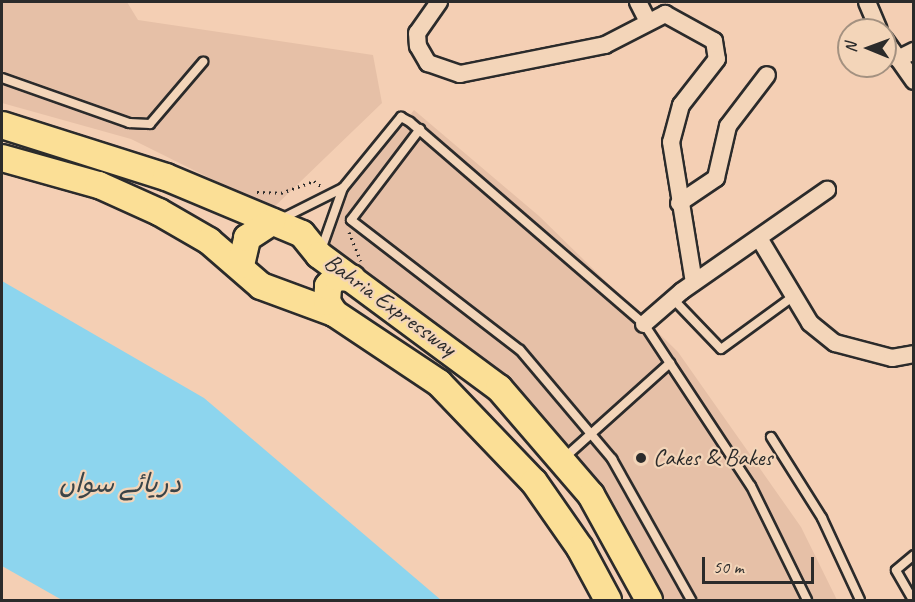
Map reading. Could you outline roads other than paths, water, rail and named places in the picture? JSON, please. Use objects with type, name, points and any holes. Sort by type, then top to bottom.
[{"type":"main road","name":"Bahria Expressway","points":[[2,125],[166,177],[302,234],[319,255],[500,388],[563,459],[591,495],[649,600]]},
{"type":"main road","name":"Bahria Expressway","points":[[2,158],[99,185],[149,207],[241,265],[261,286],[334,313],[438,383],[534,482],[580,548],[608,600]]},
{"type":"main road","points":[[241,265],[247,238],[272,222]]},
{"type":"main road","points":[[286,295],[297,294],[314,278],[319,255]]},
{"type":"main road","points":[[334,313],[327,302],[328,285],[336,276],[352,278]]},
{"type":"street","points":[[439,2],[417,33],[418,46],[428,63],[460,74],[605,45],[647,20],[665,14],[707,34],[718,51],[674,124],[671,142],[694,282]]},
{"type":"street","points":[[638,2],[647,20]]},
{"type":"street","points":[[867,2],[874,18]]},
{"type":"street","points":[[906,55],[914,81]]},
{"type":"street","points":[[680,203],[716,178],[728,126],[767,75]]},
{"type":"street","points":[[644,324],[694,282],[827,190]]},
{"type":"street","points":[[759,238],[810,323],[835,343],[892,358],[914,354]]},
{"type":"lane","points":[[2,78],[129,123],[150,124],[203,62]]},
{"type":"lane","points":[[319,255],[343,188],[401,117],[420,129],[644,324],[751,486],[807,600]]},
{"type":"lane","points":[[420,129],[351,220],[520,350],[591,431],[671,557],[691,600]]},
{"type":"lane","points":[[272,222],[343,188]]},
{"type":"lane","points":[[673,299],[721,349],[794,296]]},
{"type":"lane","points":[[563,459],[591,431],[670,363]]},
{"type":"lane","points":[[771,437],[822,518],[860,600]]},
{"type":"lane","points":[[913,600],[896,570],[914,555]]},
{"type":"water","name":"دریائے سواں","points":[[2,281],[204,398],[441,600],[62,600],[2,566]]},
{"type":"place","name":"Cakes & Bakes","points":[[641,458]]}]
